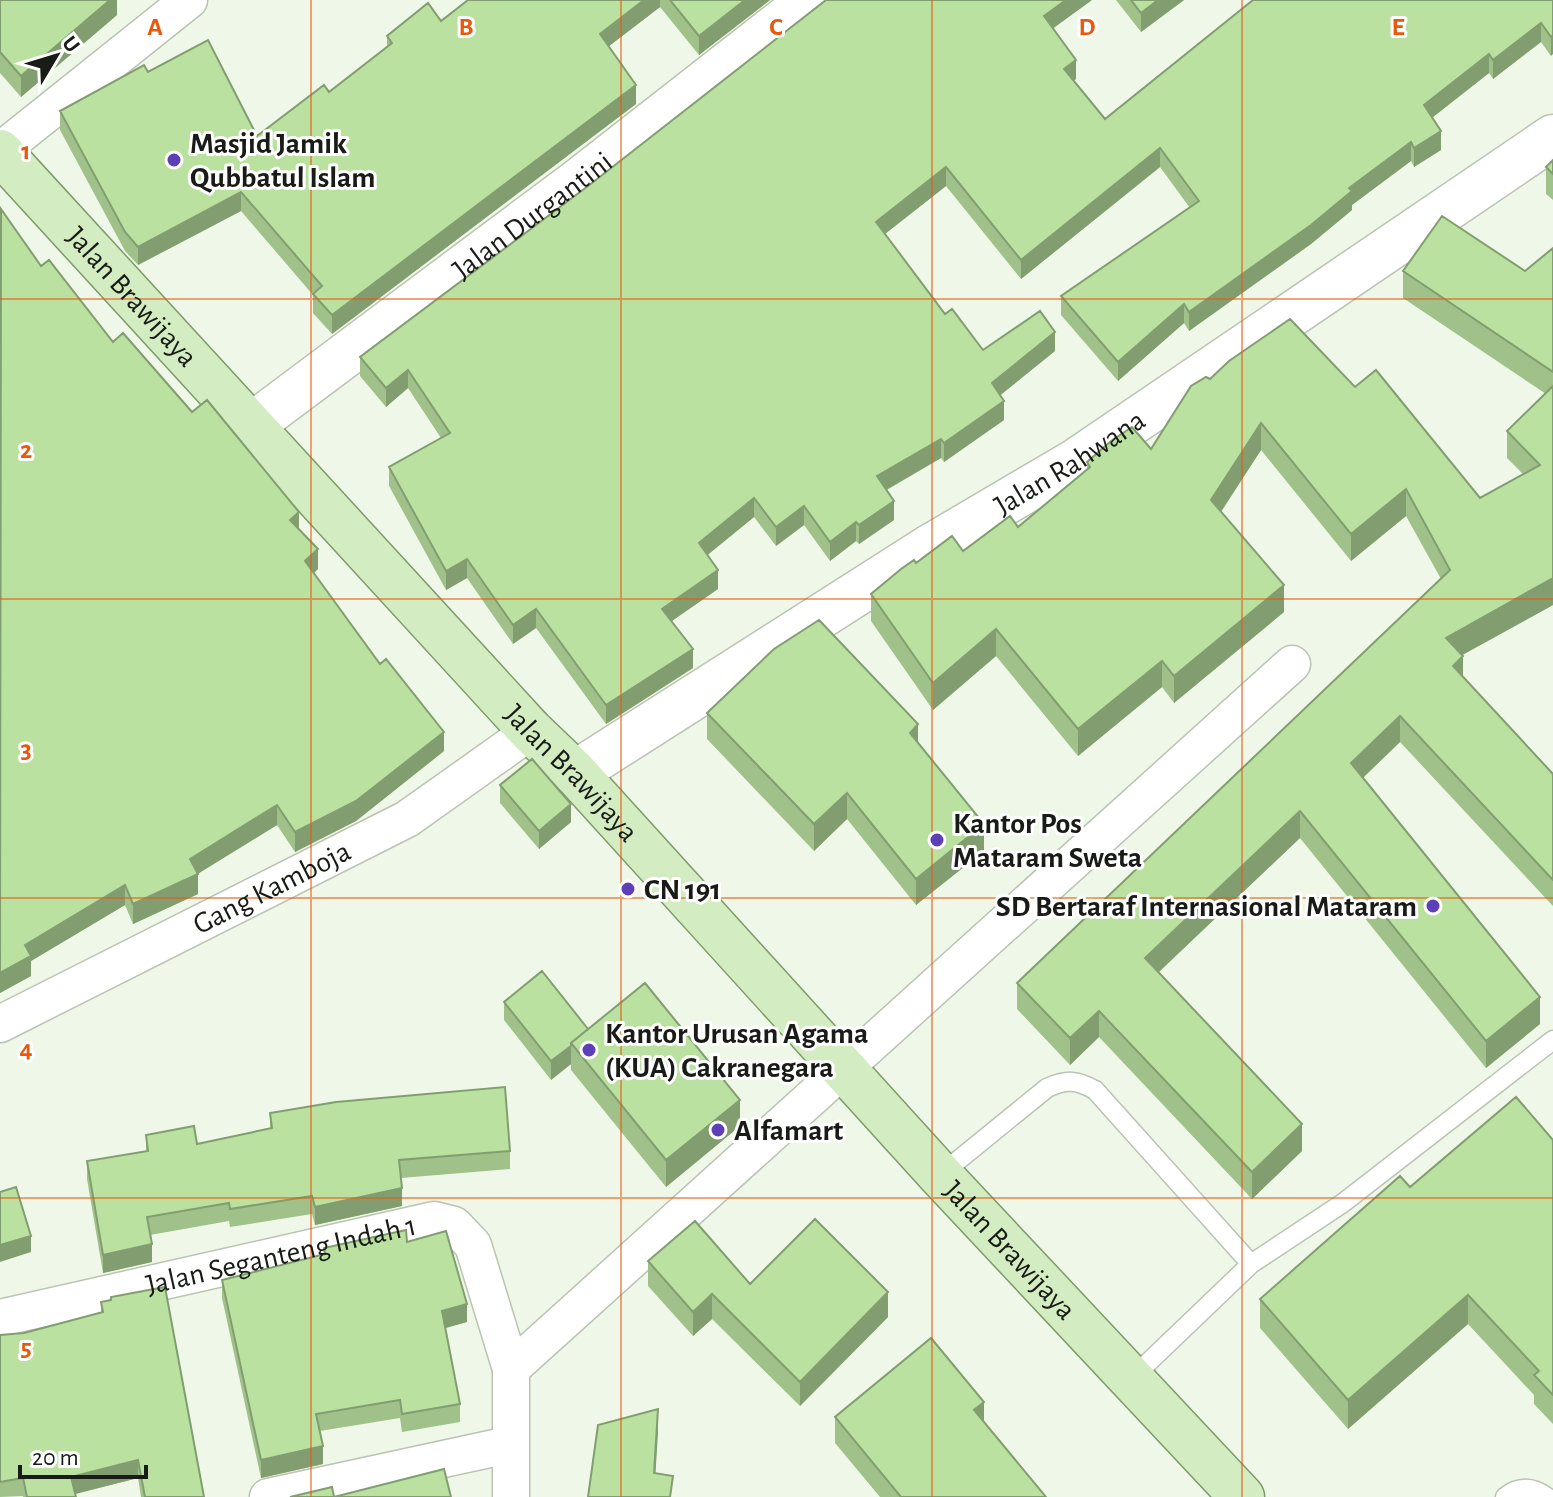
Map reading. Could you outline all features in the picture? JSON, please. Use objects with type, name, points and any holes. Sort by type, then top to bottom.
[{"type":"main road","name":"Jalan Brawijaya","points":[[0,152],[531,731],[575,773],[940,1175],[1133,1377],[1166,1418],[1242,1497]]},
{"type":"street","points":[[0,152],[189,0]]},
{"type":"street","name":"Jalan Durgantini","points":[[252,425],[577,182],[810,0]]},
{"type":"street","name":"Jalan Rahwana","points":[[575,773],[915,556],[1076,461],[1553,137]]},
{"type":"street","points":[[511,1369],[1292,664]]},
{"type":"street","name":"Gang Kamboja","points":[[0,1024],[407,819],[531,731]]},
{"type":"street","name":"Jalan Seganteng Indah 1","points":[[0,1318],[434,1220],[454,1225],[473,1245],[511,1369],[508,1445],[511,1497]]},
{"type":"street","points":[[268,1497],[508,1445]]},
{"type":"lane","points":[[1133,1377],[1251,1264],[1343,1203],[1553,1040]]},
{"type":"lane","points":[[940,1175],[1047,1088],[1065,1080],[1079,1081],[1095,1090],[1251,1264]]},
{"type":"lane","points":[[1505,1497],[1523,1488],[1535,1489],[1547,1497]]},
{"type":"building","points":[[0,0],[110,0],[21,76],[0,52]]},
{"type":"building","points":[[468,0],[644,0],[600,34],[636,85],[332,315],[313,294],[322,286],[241,192],[138,247],[125,232],[60,111],[144,65],[148,72],[208,40],[257,136],[324,85],[329,92],[392,43],[387,36],[428,3],[441,21]]},
{"type":"building","points":[[670,0],[745,0],[699,36]]},
{"type":"building","points":[[826,0],[1066,0],[1044,16],[1076,60],[1064,69],[1105,119],[1253,0],[1553,0],[1553,35],[1551,37],[1541,23],[1493,60],[1489,54],[1424,105],[1441,131],[1414,148],[1411,142],[1349,188],[1352,191],[1311,225],[1189,312],[1184,304],[1118,362],[1061,296],[1199,201],[1160,148],[1021,260],[946,167],[876,222],[945,314],[952,309],[983,350],[1040,311],[1055,332],[992,383],[1004,401],[944,443],[941,439],[877,476],[894,501],[859,525],[856,522],[830,542],[804,506],[776,527],[754,498],[699,543],[718,570],[662,609],[693,649],[606,705],[536,609],[513,625],[467,559],[446,571],[389,467],[450,433],[408,370],[386,388],[360,357],[592,183]]},
{"type":"building","points":[[1131,0],[1158,0],[1141,13]]},
{"type":"building","points":[[1553,160],[1553,174],[1546,167]]},
{"type":"building","points":[[1,209],[41,266],[49,260],[113,342],[123,333],[192,412],[207,400],[299,512],[290,520],[318,549],[305,561],[380,664],[386,659],[444,732],[356,801],[295,832],[277,805],[190,859],[198,874],[133,904],[125,885],[25,945],[31,956],[0,973]]},
{"type":"building","points":[[1442,216],[1525,271],[1553,248],[1553,372],[1403,271]]},
{"type":"building","points":[[1290,319],[1355,387],[1376,370],[1480,498],[1540,465],[1507,431],[1553,386],[1553,578],[1446,638],[1463,656],[1453,666],[1553,774],[1553,880],[1400,716],[1351,763],[1540,997],[1486,1041],[1300,811],[1145,958],[1302,1124],[1252,1172],[1099,1011],[1070,1038],[1017,983],[1450,570],[1406,489],[1351,534],[1261,423],[1211,500],[1284,585],[1174,676],[1162,661],[1078,729],[996,629],[933,683],[871,594],[901,569],[914,560],[916,563],[952,536],[963,551],[1010,516],[1018,527],[1090,467],[1087,462],[1132,427],[1151,449],[1191,386],[1206,377],[1210,379],[1229,361]]},
{"type":"building","points":[[819,620],[918,724],[910,733],[984,824],[916,879],[847,793],[814,824],[707,713],[774,649]]},
{"type":"building","points":[[532,759],[571,804],[539,831],[500,785]]},
{"type":"building","points":[[542,971],[588,1029],[551,1061],[504,1002]]},
{"type":"building","points":[[645,983],[740,1100],[666,1160],[571,1043]]},
{"type":"building","points":[[505,1087],[510,1151],[399,1160],[402,1188],[315,1207],[312,1196],[230,1209],[229,1203],[147,1217],[152,1244],[103,1255],[87,1161],[148,1151],[146,1135],[194,1126],[197,1144],[272,1128],[270,1113],[336,1102]]},
{"type":"building","points":[[1516,1097],[1553,1140],[1553,1395],[1534,1375],[1539,1371],[1468,1295],[1348,1400],[1260,1299],[1400,1176],[1410,1187]]},
{"type":"building","points":[[16,1187],[31,1236],[0,1245],[0,1192]]},
{"type":"building","points":[[815,1219],[888,1292],[800,1382],[712,1294],[693,1312],[648,1261],[695,1221],[750,1284]]},
{"type":"building","points":[[406,1230],[407,1242],[446,1231],[467,1304],[442,1311],[460,1404],[402,1414],[400,1400],[316,1414],[323,1446],[261,1460],[222,1280],[325,1254],[324,1248]]},
{"type":"building","points":[[165,1287],[204,1497],[145,1497],[138,1460],[71,1477],[76,1497],[27,1497],[23,1478],[0,1482],[0,1335],[24,1333],[103,1312],[101,1302],[111,1300],[111,1297]]},
{"type":"building","points":[[931,1338],[984,1402],[974,1410],[1046,1497],[901,1497],[835,1417]]},
{"type":"building","points":[[658,1409],[654,1473],[673,1476],[670,1497],[588,1497],[598,1425]]},
{"type":"building","points":[[444,1469],[451,1497],[334,1497]]},
{"type":"building","points":[[332,1487],[334,1497],[290,1497]]},
{"type":"place","name":"Masjid Jamik Qubbatul Islam","points":[[174,160]]},
{"type":"place","name":"Kantor Pos Mataram Sweta","points":[[937,840]]},
{"type":"place","name":"CN 191","points":[[628,889]]},
{"type":"place","name":"SD Bertaraf Internasional Mataram","points":[[1433,906]]},
{"type":"place","name":"Kantor Urusan Agama (KUA) Cakranegara","points":[[589,1050]]},
{"type":"place","name":"Alfamart","points":[[718,1130]]}]
